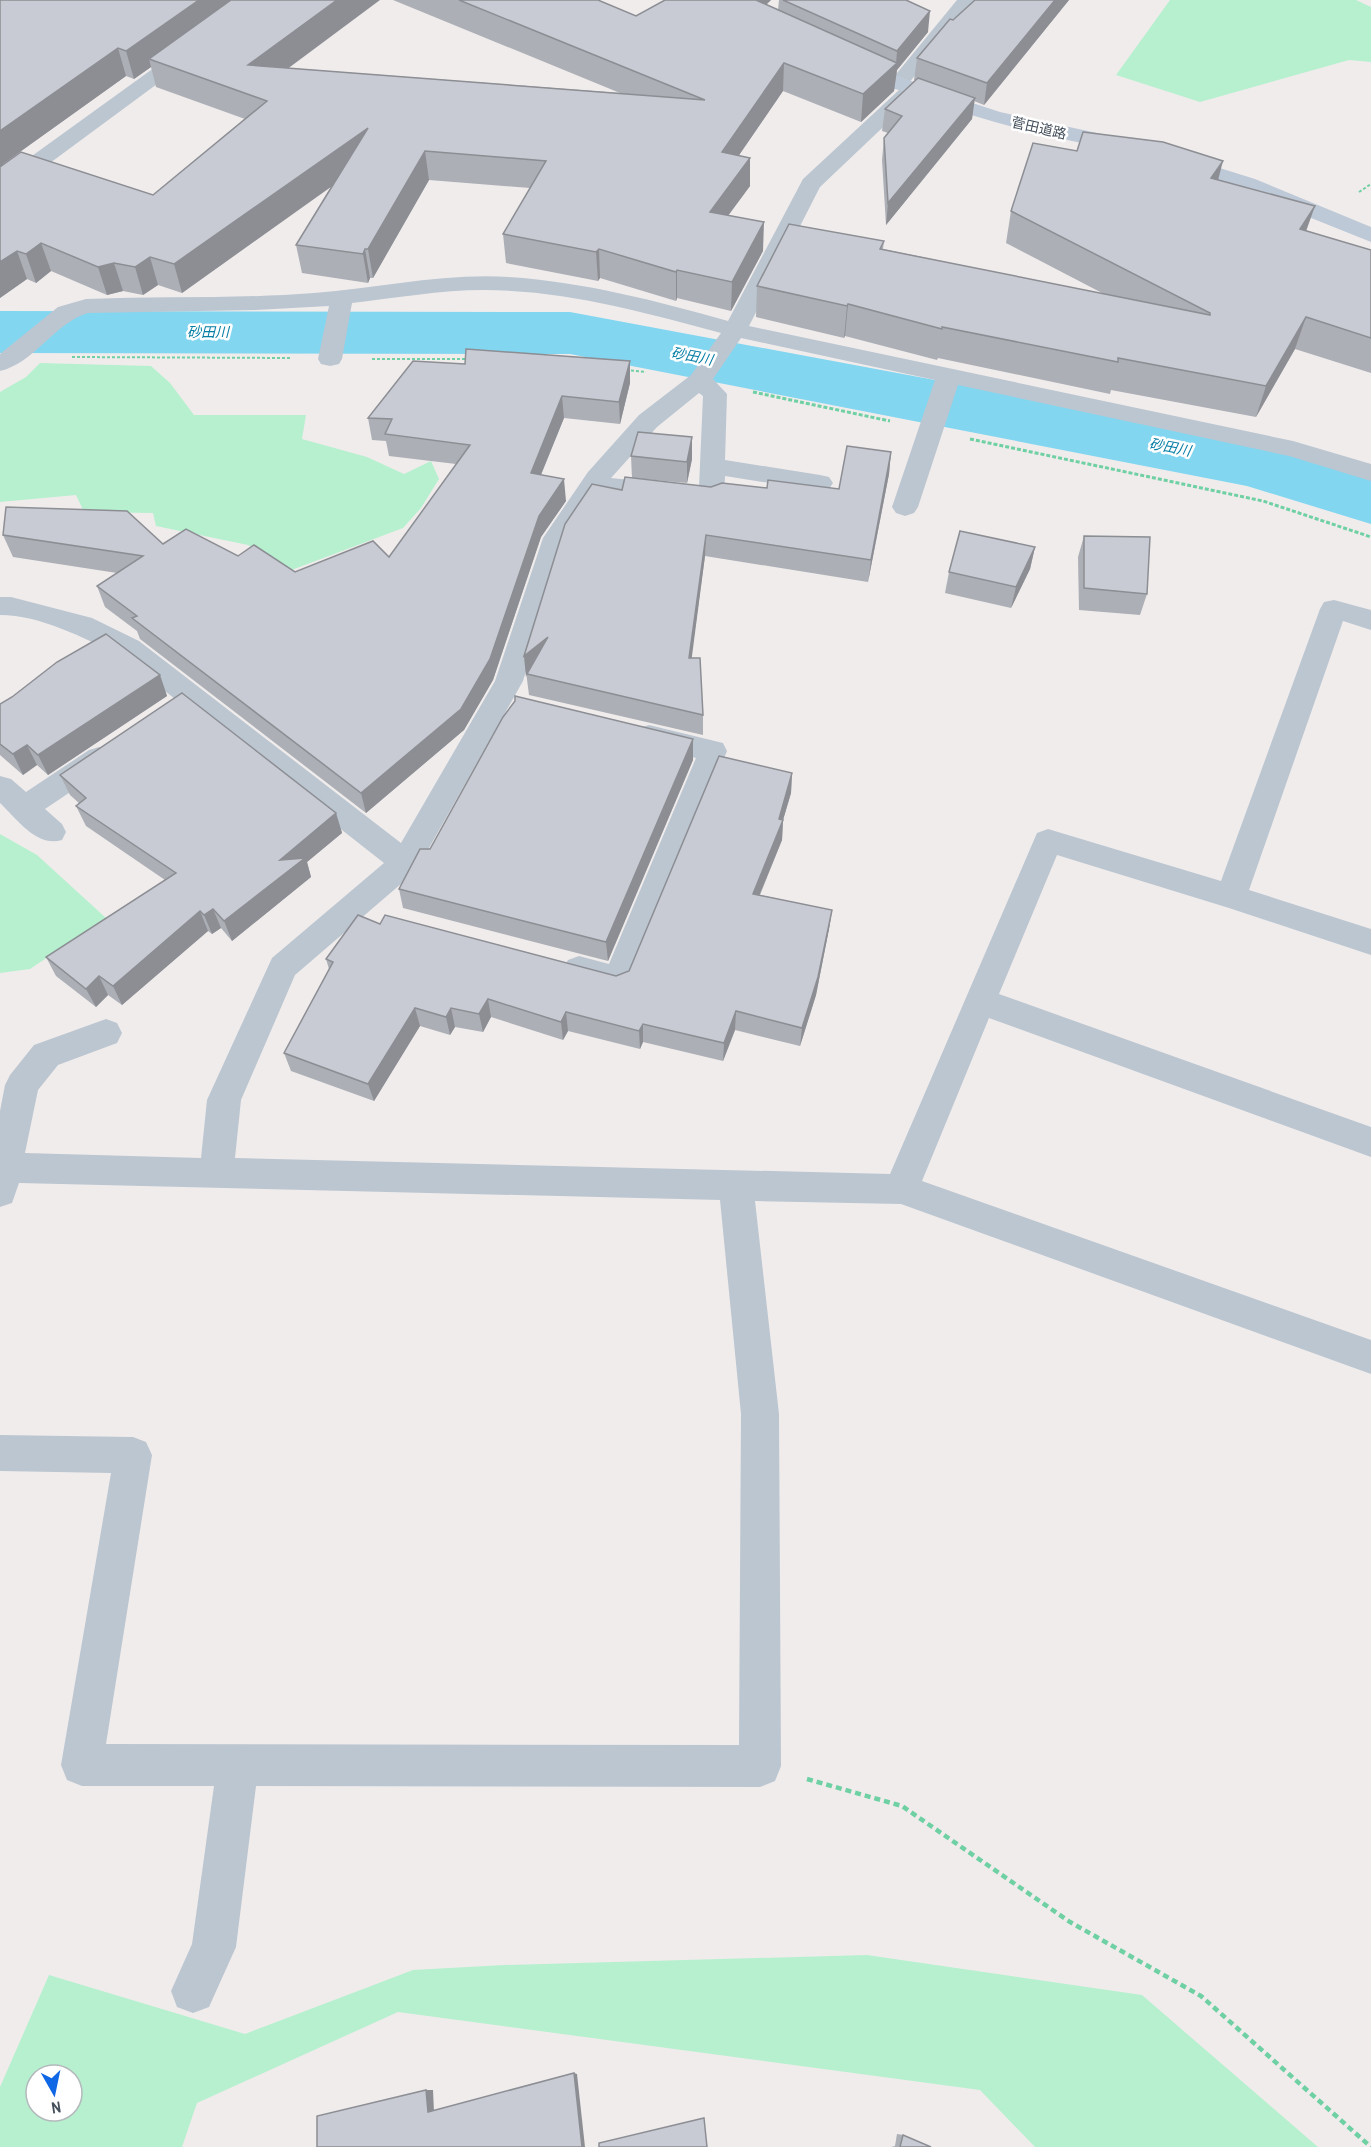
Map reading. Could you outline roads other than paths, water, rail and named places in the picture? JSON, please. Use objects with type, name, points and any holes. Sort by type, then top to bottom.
[{"type":"street","points":[[0,189],[261,0]]},
{"type":"street","points":[[218,1172],[224,1100],[283,967],[405,863],[509,703],[509,681],[552,544],[594,485],[648,421],[700,380],[729,338],[811,184],[904,87],[967,0]]},
{"type":"street","name":"菅田道路","points":[[835,55],[904,87],[974,112],[1149,152],[1246,184],[1371,235]]},
{"type":"street","points":[[7,360],[66,312],[86,306],[341,305],[453,285],[506,284],[606,298],[665,310],[729,338],[950,375],[1293,449],[1371,473]]},
{"type":"street","points":[[330,359],[341,305]]},
{"type":"street","points":[[905,507],[950,375]]},
{"type":"street","points":[[594,485],[711,497],[715,394],[700,380]]},
{"type":"street","points":[[712,466],[820,483]]},
{"type":"street","points":[[0,606],[10,606],[82,625],[129,648],[181,702],[405,863]]},
{"type":"street","points":[[1231,896],[1334,609],[1371,620]]},
{"type":"street","points":[[551,961],[618,979],[713,751],[622,730]]},
{"type":"street","points":[[24,809],[122,742]]},
{"type":"street","points":[[0,787],[51,832]]},
{"type":"street","points":[[900,1190],[1048,841],[1231,896],[1371,942]]},
{"type":"street","points":[[351,909],[384,918]]},
{"type":"street","points":[[980,1001],[1371,1142]]},
{"type":"street","points":[[106,1033],[46,1055],[22,1085],[2,1180],[218,1172],[900,1190],[1371,1357]]},
{"type":"street","points":[[0,1453],[133,1455],[82,1765],[760,1766],[760,1414],[736,1185]]},
{"type":"street","points":[[193,1991],[214,1947],[238,1765]]},
{"type":"waterway","name":"砂田川","points":[[0,332],[570,333],[1257,464],[1371,499]]}]
